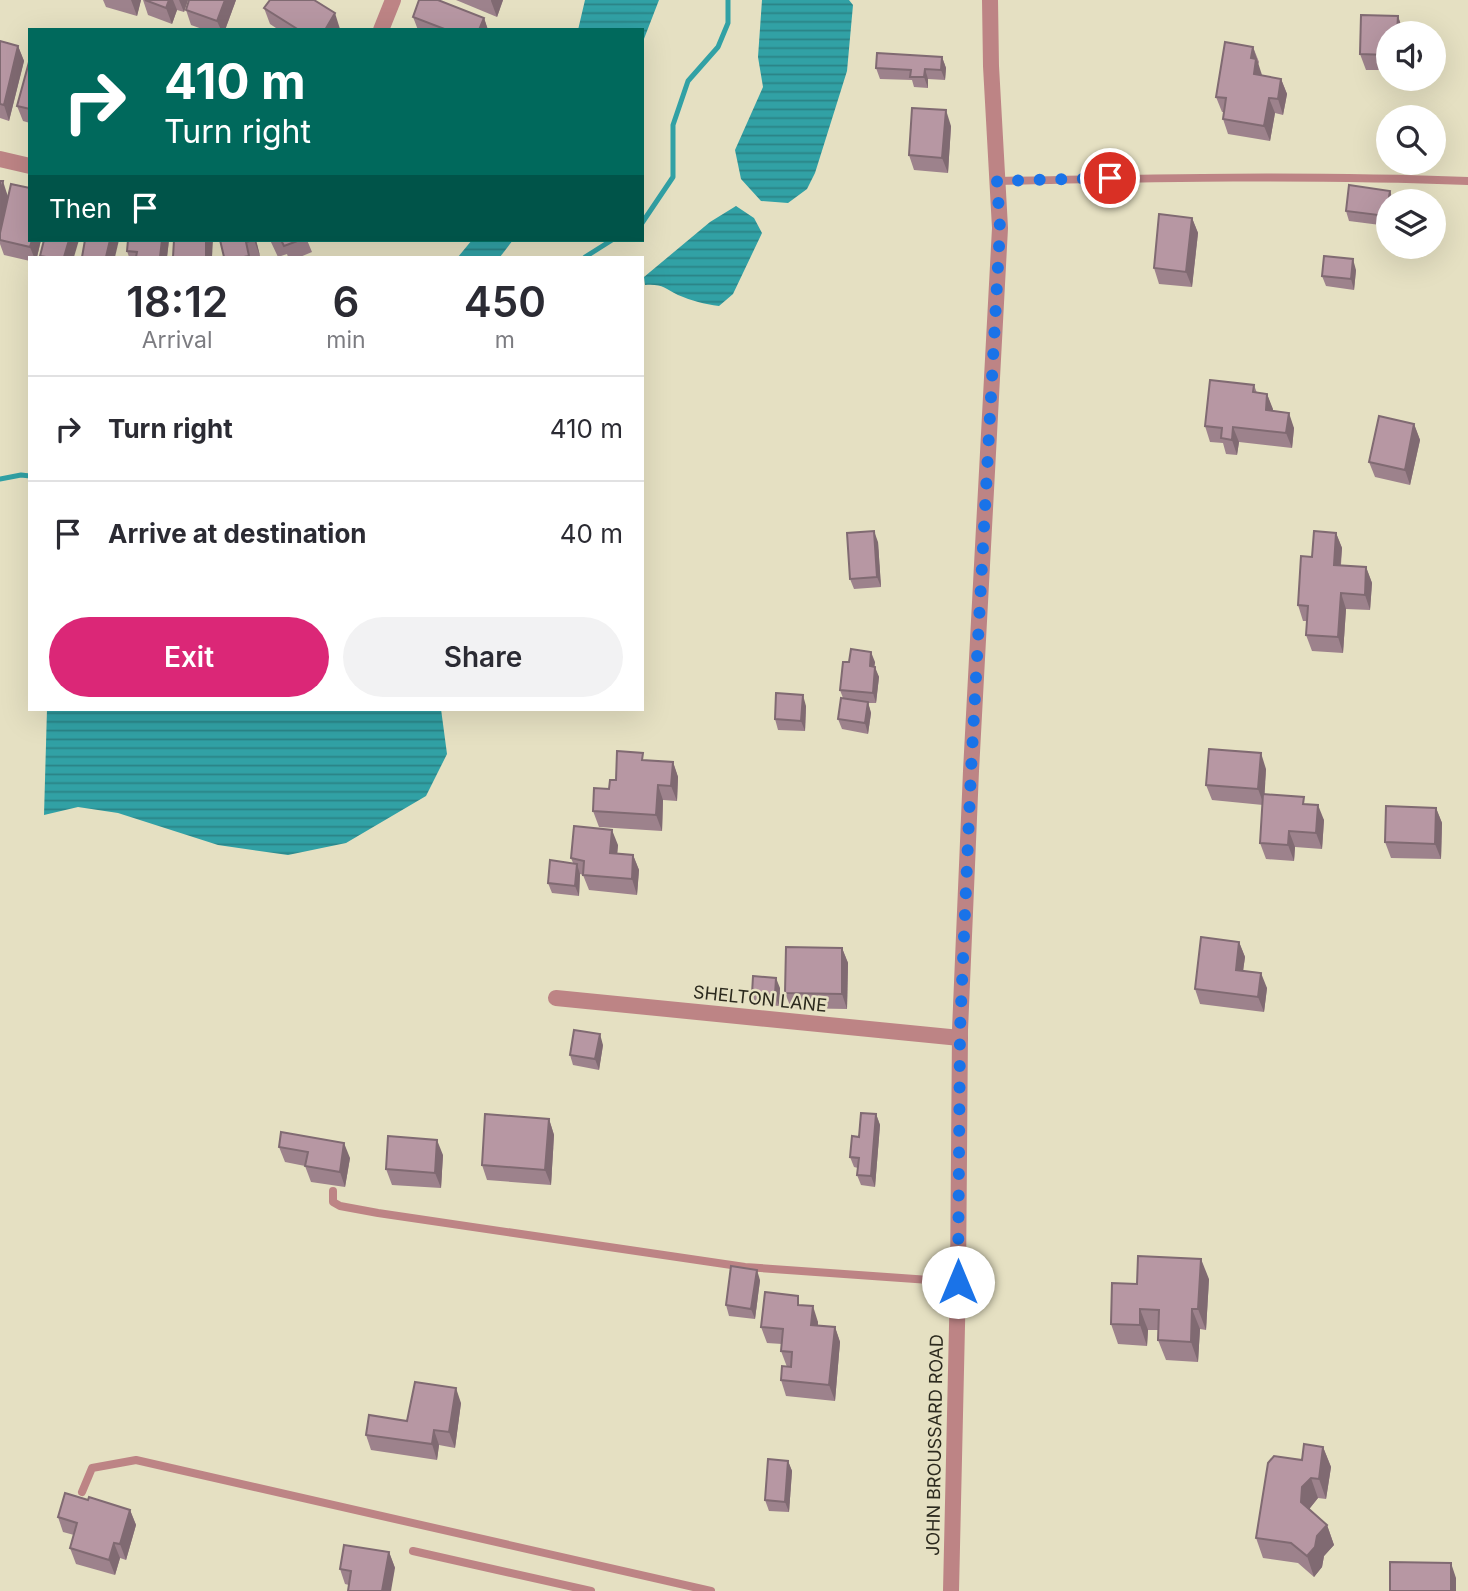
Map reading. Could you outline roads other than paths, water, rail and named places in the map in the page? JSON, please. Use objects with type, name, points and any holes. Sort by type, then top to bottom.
[{"type":"street","name":"JOHN BROUSSARD ROAD","points":[[951,1591],[960,1038],[971,771],[1000,228],[990,0]]},
{"type":"street","points":[[383,28],[390,1]]},
{"type":"street","points":[[0,159],[28,166]]},
{"type":"street","name":"SHELTON LANE","points":[[556,998],[960,1038]]},
{"type":"lane","points":[[997,181],[1110,178],[1468,181]]},
{"type":"lane","points":[[333,1191],[333,1202],[365,1211],[746,1267],[958,1282]]},
{"type":"lane","points":[[82,1492],[92,1468],[136,1461],[711,1591]]},
{"type":"lane","points":[[413,1551],[591,1591]]},
{"type":"water","points":[[585,0],[659,0],[644,39],[644,28],[578,28]]},
{"type":"water","points":[[762,0],[849,0],[853,5],[847,71],[815,173],[807,189],[788,203],[761,201],[741,179],[735,150],[763,87],[758,57]]},
{"type":"water","points":[[736,206],[754,218],[762,233],[733,294],[719,306],[688,299],[660,286],[645,285],[644,277],[710,222]]},
{"type":"water","points":[[470,242],[511,242],[501,256],[459,256]]},
{"type":"water","points":[[47,711],[441,711],[447,754],[426,796],[346,843],[288,855],[218,845],[118,813],[78,807],[44,815]]},
{"type":"waterway","points":[[644,220],[673,177],[673,125],[688,81],[718,47],[728,23],[728,0]]},
{"type":"waterway","points":[[587,256],[609,242]]},
{"type":"waterway","points":[[0,479],[28,476]]}]
